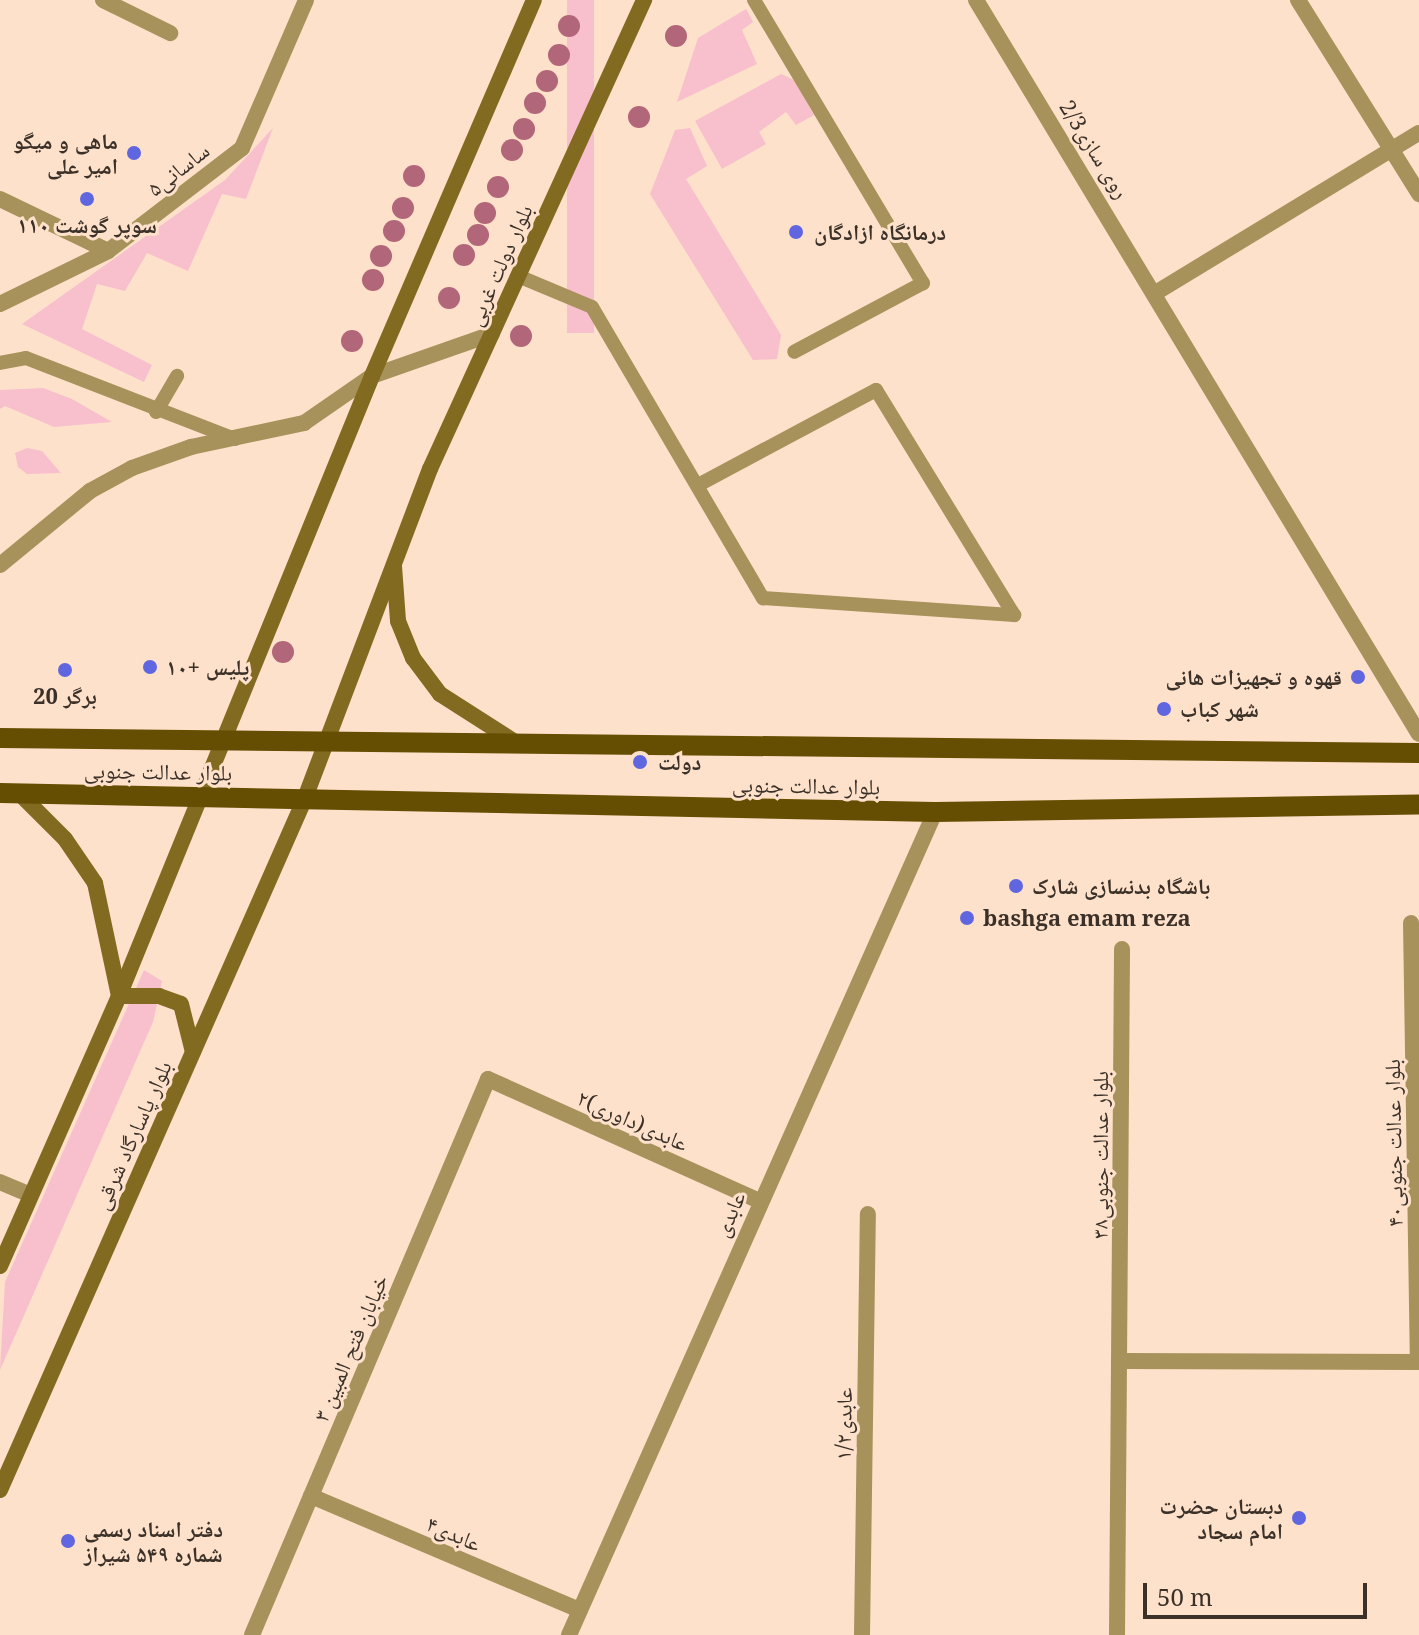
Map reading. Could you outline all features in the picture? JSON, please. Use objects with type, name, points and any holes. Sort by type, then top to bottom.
[{"type":"main road","points":[[0,1266],[119,996],[372,376],[534,0]]},
{"type":"main road","name":"بلوار دولت غربی","points":[[326,740],[395,549],[644,0]]},
{"type":"main road","points":[[395,549],[398,621],[413,658],[440,694],[515,742]]},
{"type":"main road","name":"بلوار عدالت جنوبی","points":[[0,738],[1419,753]]},
{"type":"main road","name":"بلوار پاسارگاد شرقی","points":[[2,1483],[305,798],[326,740]]},
{"type":"main road","points":[[9,792],[65,839],[95,883],[119,996]]},
{"type":"main road","name":"بلوار عدالت جنوبی","points":[[9,792],[935,812],[1419,804]]},
{"type":"main road","points":[[119,996],[159,996],[181,1004],[193,1052]]},
{"type":"street","points":[[103,0],[170,33]]},
{"type":"street","name":"۵ساسانی","points":[[0,304],[108,251],[242,148],[306,0]]},
{"type":"street","points":[[630,26],[653,0]]},
{"type":"street","name":"روی سازی2/3","points":[[976,0],[1157,292],[1293,528],[1419,734]]},
{"type":"street","points":[[1298,0],[1419,194]]},
{"type":"street","points":[[1157,292],[1419,133]]},
{"type":"street","points":[[0,199],[108,251]]},
{"type":"street","points":[[0,565],[100,485],[191,447],[304,423],[372,376],[492,334]]},
{"type":"street","name":"عابدی","points":[[569,1635],[759,1201],[935,812]]},
{"type":"street","name":"بلوار عدالت جنوبی۴۰","points":[[1411,923],[1418,1362]]},
{"type":"street","name":"بلوار عدالت جنوبی۳۸","points":[[1117,1635],[1122,1361],[1122,949]]},
{"type":"street","name":"۲عابدی(داوری)","points":[[488,1079],[759,1201]]},
{"type":"street","name":"خیابان فتح المبین ۳","points":[[252,1635],[488,1079]]},
{"type":"street","points":[[0,1182],[30,1195]]},
{"type":"street","name":"عابدی۱/۲","points":[[862,1635],[868,1214]]},
{"type":"street","points":[[1122,1361],[1418,1362]]},
{"type":"street","name":"عابدی۴","points":[[311,1496],[580,1610]]},
{"type":"lane","points":[[754,0],[923,283],[794,352]]},
{"type":"lane","points":[[518,276],[592,307],[700,484],[763,598],[1014,615],[876,390],[700,484]]},
{"type":"lane","points":[[0,363],[26,358],[156,412],[235,440]]},
{"type":"lane","points":[[156,412],[177,376]]},
{"type":"shaded area","points":[[567,0],[594,0],[594,333],[567,333]]},
{"type":"shaded area","points":[[746,9],[753,22],[742,30],[757,64],[677,102],[698,38]]},
{"type":"shaded area","points":[[781,74],[794,80],[814,115],[796,125],[786,112],[759,132],[766,144],[722,169],[695,121]]},
{"type":"shaded area","points":[[273,128],[246,199],[222,194],[188,271],[147,253],[125,291],[97,284],[82,329],[152,365],[144,382],[22,324],[225,180]]},
{"type":"shaded area","points":[[690,128],[707,166],[686,179],[781,335],[777,359],[753,360],[650,194],[675,130]]},
{"type":"shaded area","points":[[43,388],[72,399],[112,422],[54,427],[5,406],[0,409],[0,390]]},
{"type":"shaded area","points":[[27,448],[42,451],[61,473],[27,474],[18,467],[15,453]]},
{"type":"shaded area","points":[[144,970],[162,981],[153,1022],[0,1370],[5,1282]]},
{"type":"place","name":"ماهی و میگو امیر علی","points":[[134,153]]},
{"type":"place","name":"سوپر گوشت ۱۱۰","points":[[87,199]]},
{"type":"place","name":"درمانگاه ازادگان","points":[[796,232]]},
{"type":"place","name":"پلیس +۱۰","points":[[150,667]]},
{"type":"place","name":"برگر 20","points":[[65,670]]},
{"type":"place","name":"قهوه و تجهیزات هانی","points":[[1358,677]]},
{"type":"place","name":"شهر کباب","points":[[1164,709]]},
{"type":"place","name":"دولت","points":[[640,762]]},
{"type":"place","name":"باشگاه بدنسازی شارک","points":[[1016,886]]},
{"type":"place","name":"bashga emam reza","points":[[967,918]]},
{"type":"place","name":"دبستان حضرت امام سجاد","points":[[1299,1518]]},
{"type":"place","name":"دفتر اسناد رسمی شماره ۵۴۹ شیراز","points":[[68,1541]]}]
